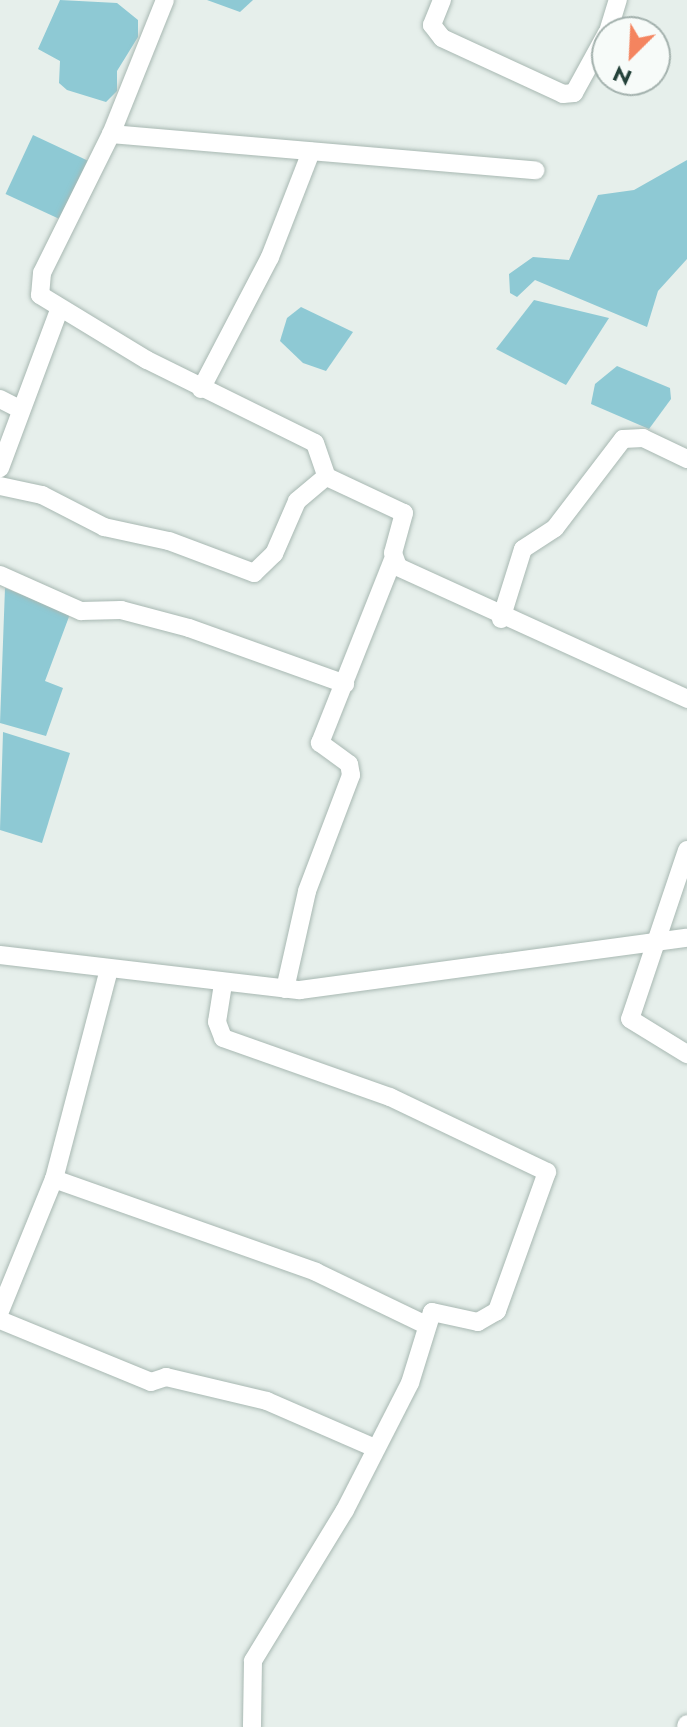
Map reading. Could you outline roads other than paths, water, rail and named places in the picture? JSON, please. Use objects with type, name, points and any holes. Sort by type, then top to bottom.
[{"type":"street","points":[[165,0],[111,134],[42,273],[40,295],[58,313],[201,389],[315,443],[327,476],[404,513],[393,560],[320,743],[349,764],[351,775],[307,891],[285,989]]},
{"type":"street","points":[[442,0],[432,25],[442,38],[569,96],[591,60]]},
{"type":"street","points":[[111,134],[535,170]]},
{"type":"street","points":[[201,389],[270,257],[311,152]]},
{"type":"street","points":[[0,468],[58,313]]},
{"type":"street","points":[[0,399],[20,409]]},
{"type":"street","points":[[501,619],[523,549],[555,528],[623,439],[643,438],[687,459]]},
{"type":"street","points":[[0,486],[42,495],[104,527],[169,541],[254,573],[274,554],[297,501],[327,476]]},
{"type":"street","points":[[393,560],[501,619],[687,699]]},
{"type":"street","points":[[0,575],[81,611],[121,610],[213,635],[345,684]]},
{"type":"street","points":[[687,850],[650,943],[630,1019],[687,1054]]},
{"type":"street","points":[[0,955],[285,989],[687,938]]},
{"type":"street","points":[[0,1311],[54,1179],[109,970]]},
{"type":"street","points":[[223,984],[217,1022],[223,1038],[390,1097],[547,1172],[497,1311],[478,1322],[432,1312],[410,1383],[253,1661],[252,1727]]},
{"type":"street","points":[[54,1179],[316,1272],[426,1325]]},
{"type":"street","points":[[0,1320],[151,1382],[166,1377],[267,1401],[375,1448]]},
{"type":"water","points":[[60,0],[117,3],[138,20],[138,37],[117,71],[117,91],[106,102],[67,90],[59,83],[60,61],[38,49]]},
{"type":"water","points":[[207,0],[253,0],[240,12]]},
{"type":"water","points":[[33,135],[93,163],[65,222],[6,194]]},
{"type":"water","points":[[687,160],[687,259],[658,291],[647,327],[535,280],[517,297],[510,293],[509,274],[533,257],[569,260],[598,195],[634,190]]},
{"type":"water","points":[[534,300],[609,318],[566,385],[496,349]]},
{"type":"water","points":[[301,307],[353,332],[326,371],[303,363],[280,341],[287,318]]},
{"type":"water","points":[[617,366],[670,388],[671,399],[649,429],[591,404],[595,384]]},
{"type":"water","points":[[5,588],[70,614],[45,681],[63,688],[46,736],[0,723]]},
{"type":"water","points":[[3,732],[70,753],[42,843],[0,830]]}]
